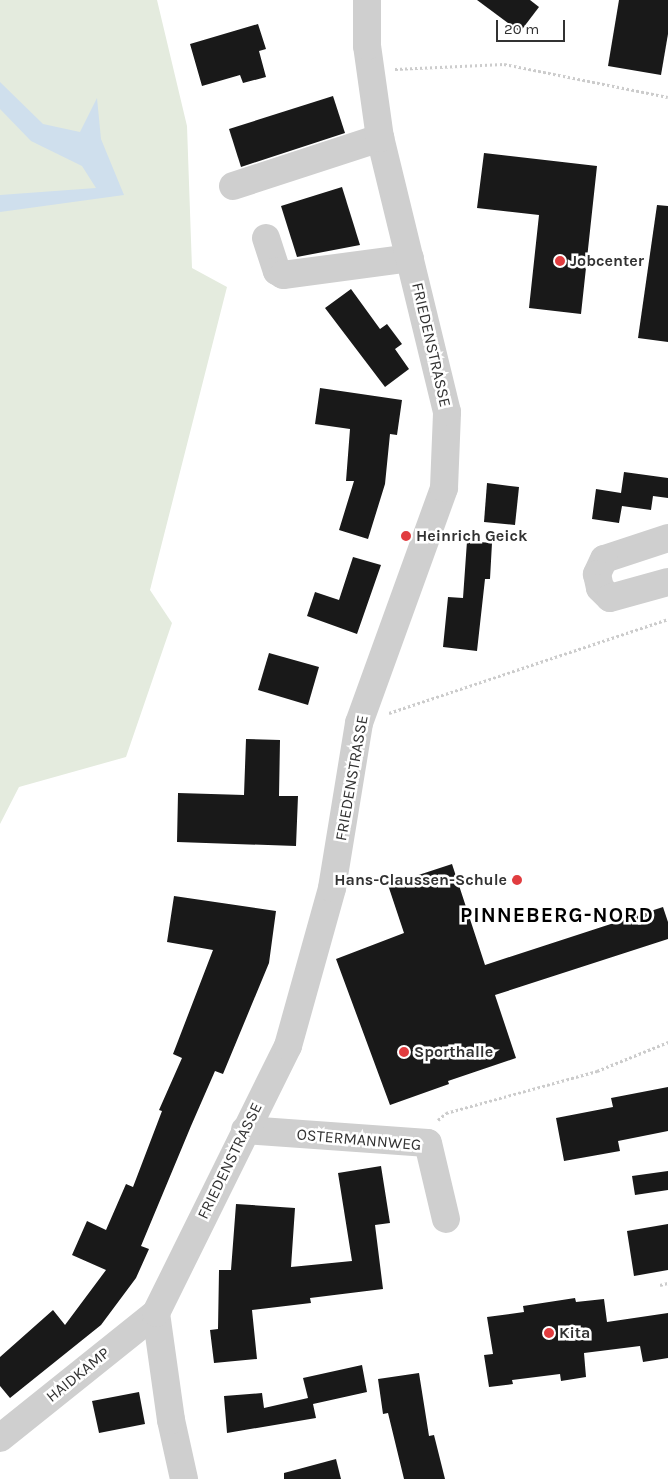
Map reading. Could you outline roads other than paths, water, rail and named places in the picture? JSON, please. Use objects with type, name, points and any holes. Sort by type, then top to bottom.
[{"type":"street","name":"FRIEDENSTRASSE","points":[[156,1313],[288,1046],[332,888],[359,723],[444,488],[447,412],[380,138],[370,70],[367,0]]},
{"type":"street","points":[[233,186],[380,138]]},
{"type":"street","points":[[266,238],[277,271],[283,275],[410,258]]},
{"type":"street","points":[[668,538],[604,559],[597,574],[600,588],[610,598],[668,582]]},
{"type":"street","name":"OSTERMANNWEG","points":[[245,1130],[428,1143],[446,1219]]},
{"type":"street","points":[[156,1313],[171,1420],[184,1479]]},
{"type":"street","name":"HAIDKAMP","points":[[0,1438],[156,1313]]},
{"type":"water","points":[[0,82],[43,124],[80,132],[97,98],[101,139],[124,195],[0,212],[0,195],[96,188],[82,166],[31,141],[0,109]]},
{"type":"place","name":"Jobcenter","points":[[560,261]]},
{"type":"place","name":"Heinrich Geick","points":[[406,536]]},
{"type":"place","name":"Hans-Claussen-Schule","points":[[517,880]]},
{"type":"place","name":"Sporthalle","points":[[404,1052]]},
{"type":"place","name":"Kita","points":[[549,1333]]},
{"type":"district","name":"PINNEBERG-NORD","points":[[557,915]]}]
